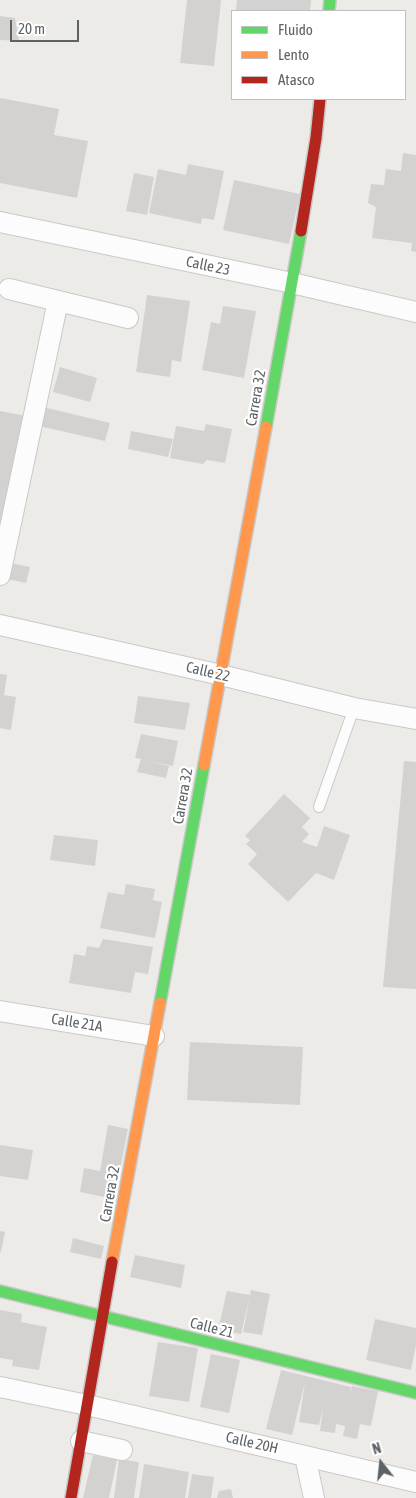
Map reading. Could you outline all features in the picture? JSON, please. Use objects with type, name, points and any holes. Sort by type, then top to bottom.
[{"type":"street","name":"Carrera 32","points":[[71,1498],[102,1317],[292,283],[316,138],[320,100]]},
{"type":"street","name":"Calle 23","points":[[0,222],[292,283],[416,312]]},
{"type":"street","points":[[9,288],[128,318]]},
{"type":"street","points":[[0,575],[58,301]]},
{"type":"street","name":"Calle 22","points":[[0,625],[221,675],[354,708],[416,719]]},
{"type":"street","name":"Calle 21A","points":[[0,1011],[154,1036]]},
{"type":"street","name":"Calle 21","points":[[0,1291],[416,1393]]},
{"type":"street","name":"Calle 20H","points":[[0,1387],[87,1405],[416,1482]]},
{"type":"street","points":[[81,1440],[122,1450]]},
{"type":"street","points":[[305,1456],[314,1498]]},
{"type":"lane","points":[[319,807],[354,708]]},
{"type":"building","points":[[187,0],[221,0],[214,66],[180,63]]},
{"type":"building","points":[[237,0],[311,0],[310,10],[236,10]]},
{"type":"building","points":[[0,16],[15,18],[19,41],[0,40]]},
{"type":"building","points":[[0,98],[59,109],[54,135],[88,141],[77,198],[0,183]]},
{"type":"building","points":[[403,153],[416,155],[416,252],[411,251],[412,243],[372,238],[376,207],[368,203],[371,184],[384,185],[386,169],[401,171]]},
{"type":"building","points":[[188,164],[224,171],[214,220],[202,218],[201,224],[149,213],[158,169],[186,175]]},
{"type":"building","points":[[134,173],[154,177],[147,215],[126,211]]},
{"type":"building","points":[[234,180],[300,194],[289,244],[223,230]]},
{"type":"building","points":[[147,295],[190,301],[181,362],[172,360],[170,377],[136,372]]},
{"type":"building","points":[[223,306],[256,311],[244,378],[202,370],[211,322],[220,324]]},
{"type":"building","points":[[60,367],[97,378],[90,402],[53,392]]},
{"type":"building","points":[[43,407],[110,423],[105,441],[39,426]]},
{"type":"building","points":[[0,411],[27,416],[0,550]]},
{"type":"building","points":[[206,424],[232,429],[225,463],[207,460],[203,464],[170,458],[176,426],[204,431]]},
{"type":"building","points":[[131,431],[173,439],[168,457],[128,449]]},
{"type":"building","points":[[10,563],[30,567],[26,583],[7,579]]},
{"type":"building","points":[[0,674],[7,675],[4,695],[16,697],[11,730],[0,728]]},
{"type":"building","points":[[138,696],[190,703],[185,730],[134,723]]},
{"type":"building","points":[[141,734],[178,741],[173,766],[149,761],[169,766],[166,778],[137,772],[141,759],[135,758]]},
{"type":"building","points":[[404,761],[416,762],[416,989],[383,987]]},
{"type":"building","points":[[284,794],[310,818],[302,827],[309,834],[302,842],[317,847],[324,826],[350,835],[334,880],[316,873],[288,902],[248,864],[257,854],[246,844],[250,840],[245,836]]},
{"type":"building","points":[[54,835],[98,840],[95,866],[50,860]]},
{"type":"building","points":[[126,884],[155,889],[153,900],[162,902],[155,938],[100,928],[108,892],[124,895]]},
{"type":"building","points":[[103,939],[153,947],[148,974],[135,972],[131,993],[69,983],[74,954],[85,956],[87,946],[99,948]]},
{"type":"building","points":[[190,1042],[303,1047],[300,1105],[187,1100]]},
{"type":"building","points":[[108,1125],[128,1129],[114,1199],[80,1192],[84,1168],[100,1171]]},
{"type":"building","points":[[0,1145],[33,1150],[28,1180],[0,1176]]},
{"type":"building","points":[[0,1231],[5,1232],[1,1252],[0,1252]]},
{"type":"building","points":[[73,1238],[104,1246],[101,1259],[70,1252]]},
{"type":"building","points":[[135,1255],[185,1265],[181,1288],[130,1277]]},
{"type":"building","points":[[251,1290],[270,1294],[262,1335],[243,1332]]},
{"type":"building","points":[[227,1291],[250,1295],[241,1334],[218,1330]]},
{"type":"building","points":[[0,1310],[22,1314],[21,1322],[47,1327],[39,1370],[12,1366],[13,1360],[0,1358]]},
{"type":"building","points":[[375,1319],[416,1328],[416,1345],[411,1370],[366,1360]]},
{"type":"building","points":[[158,1342],[198,1348],[189,1402],[149,1396]]},
{"type":"building","points":[[211,1354],[240,1360],[229,1413],[200,1407]]},
{"type":"building","points":[[281,1370],[351,1387],[350,1395],[352,1386],[378,1391],[371,1426],[360,1424],[357,1439],[343,1436],[345,1426],[336,1424],[335,1433],[320,1431],[323,1408],[319,1425],[299,1422],[305,1382],[292,1435],[266,1429]]},
{"type":"building","points":[[93,1455],[117,1460],[109,1498],[83,1498]]},
{"type":"building","points":[[119,1459],[139,1462],[134,1498],[114,1498]]},
{"type":"building","points":[[144,1464],[189,1472],[185,1498],[139,1498]]},
{"type":"building","points":[[192,1474],[214,1477],[211,1498],[188,1498]]},
{"type":"building","points":[[231,1489],[233,1498],[217,1498],[219,1491]]},
{"type":"traffic: fast","points":[[329,10],[330,0]]},
{"type":"traffic: fast","points":[[266,427],[301,231]]},
{"type":"traffic: fast","points":[[160,1003],[204,765]]},
{"type":"traffic: fast","points":[[0,1291],[416,1393]]},
{"type":"traffic: slow","points":[[204,765],[266,427]]},
{"type":"traffic: slow","points":[[112,1262],[160,1003]]},
{"type":"traffic: jam","points":[[301,231],[316,138],[320,100]]},
{"type":"traffic: jam","points":[[71,1498],[112,1262]]}]
